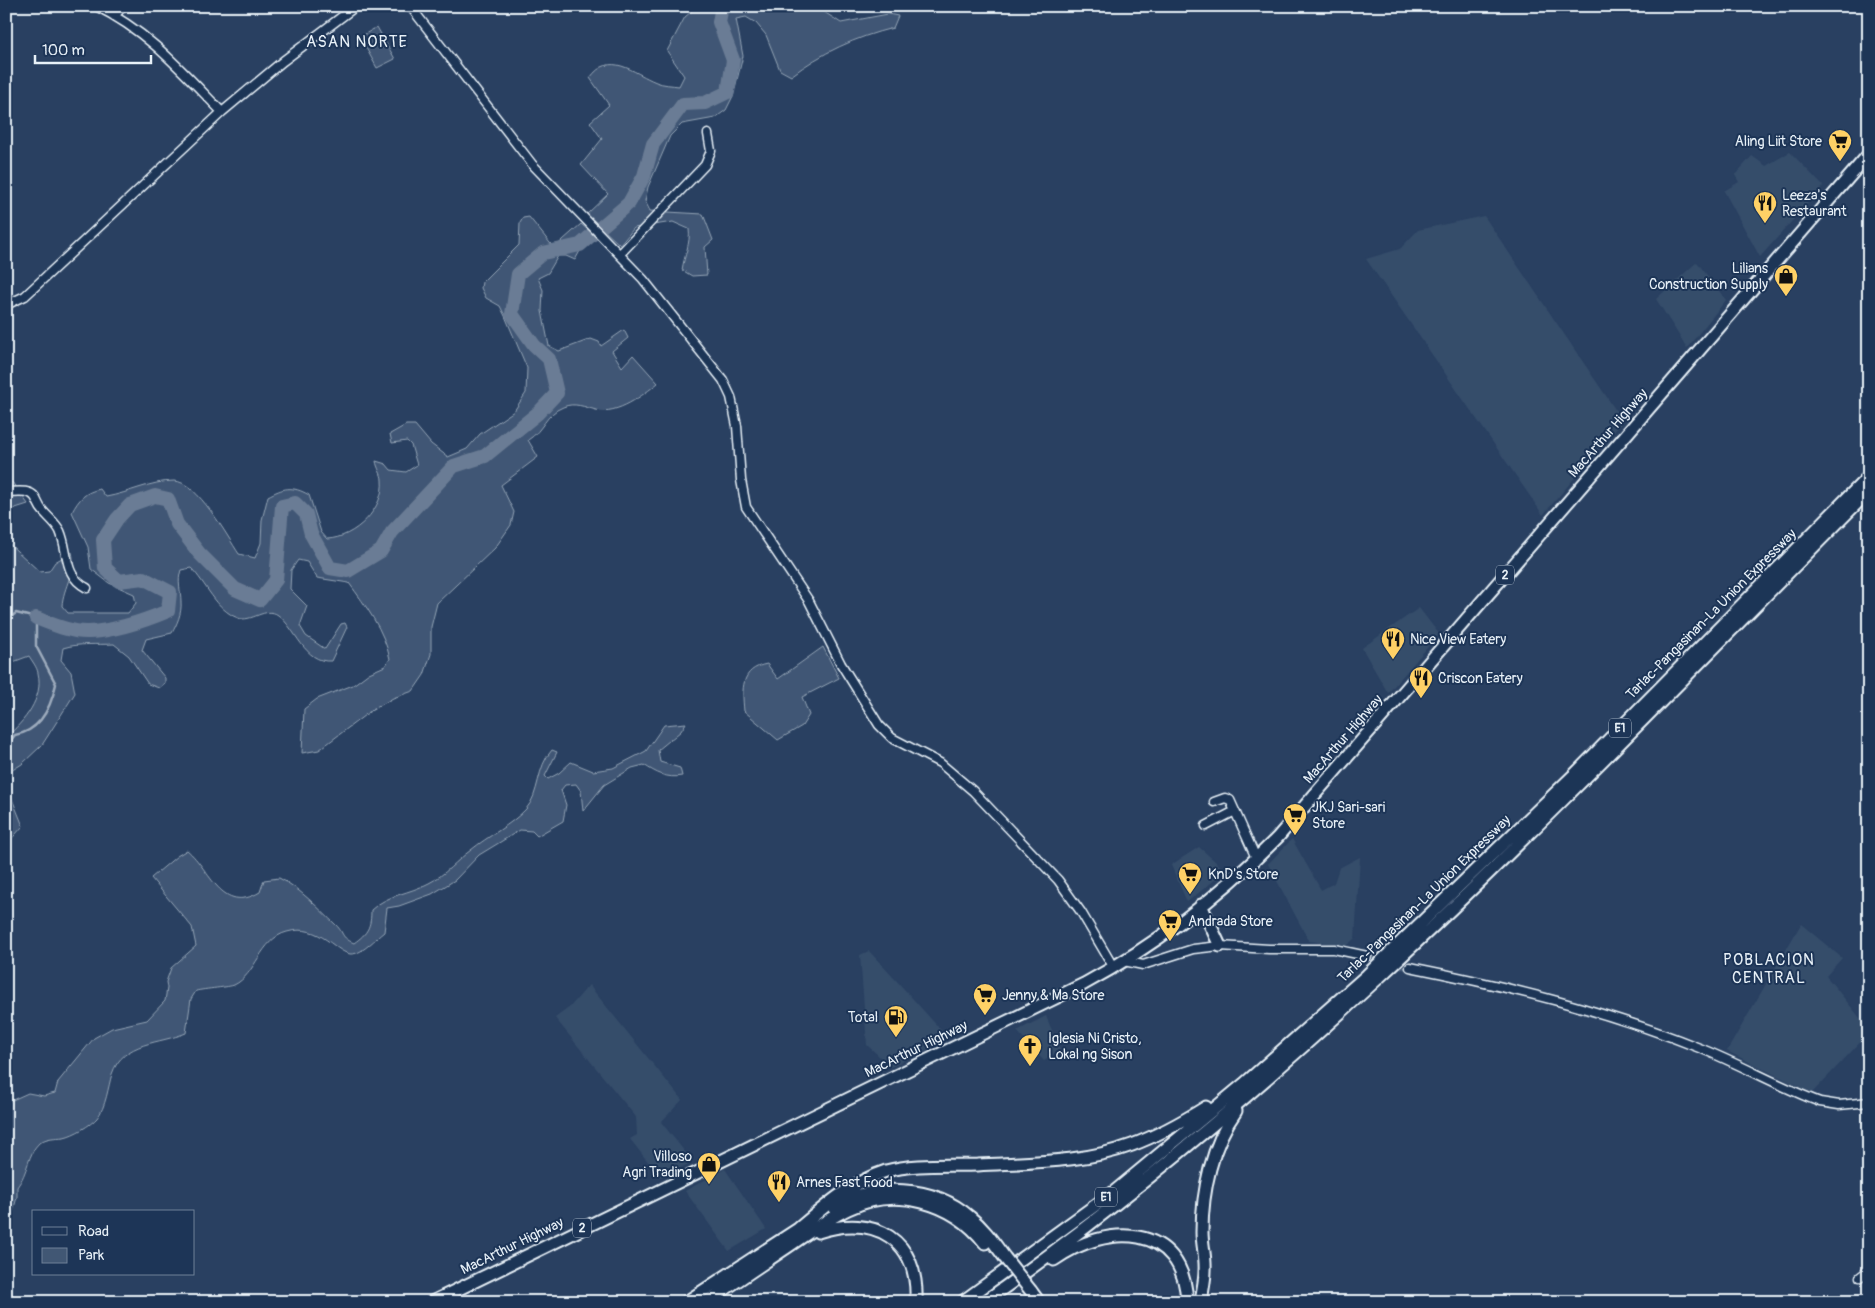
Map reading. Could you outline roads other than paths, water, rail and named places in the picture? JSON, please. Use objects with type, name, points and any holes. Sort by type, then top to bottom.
[{"type":"highway","name":"MacArthur Highway","points":[[432,1302],[1119,964],[1201,905],[1278,837],[1869,154]]},
{"type":"highway","name":"Tarlac-Pangasinan-La Union Expressway","points":[[962,1302],[1115,1190],[1244,1084],[1392,951],[1566,782],[1869,476]]},
{"type":"highway","name":"Tarlac-Pangasinan-La Union Expressway","points":[[984,1302],[1122,1200],[1247,1096],[1408,951],[1869,491]]},
{"type":"highway","points":[[1201,905],[1220,946]]},
{"type":"highway","points":[[707,1302],[800,1233],[841,1192],[887,1171],[918,1167],[1069,1159],[1130,1146],[1174,1127],[1244,1084]]},
{"type":"highway","points":[[1201,1302],[1205,1271],[1202,1233],[1204,1206],[1214,1155],[1229,1120],[1247,1096]]},
{"type":"highway","points":[[686,1302],[800,1233],[848,1208],[868,1202],[895,1198],[943,1208],[963,1220],[1002,1260],[1029,1296],[1039,1302]]},
{"type":"highway","points":[[800,1233],[855,1225],[880,1230],[895,1239],[912,1266],[917,1282],[916,1302]]},
{"type":"highway","points":[[1017,1279],[1043,1267],[1065,1252],[1096,1238],[1112,1235],[1139,1236],[1151,1240],[1173,1258],[1187,1286],[1187,1302]]},
{"type":"street","points":[[96,6],[132,26],[156,44],[222,112]]},
{"type":"street","points":[[114,16],[123,6]]},
{"type":"street","points":[[6,305],[25,296],[222,112],[283,61],[356,6]]},
{"type":"street","points":[[410,6],[532,164],[606,238],[650,286],[728,389],[737,426],[741,480],[746,507],[808,601],[841,664],[884,731],[900,742],[940,763],[967,786],[1058,880],[1119,964],[1143,965],[1193,949],[1220,946],[1269,949],[1334,949],[1368,956]]},
{"type":"street","points":[[620,254],[706,165],[711,151],[708,134]]},
{"type":"street","points":[[6,492],[29,492],[36,498],[40,507],[60,532],[72,574],[77,581],[87,588]]},
{"type":"street","points":[[1214,802],[1228,798],[1256,858]]},
{"type":"street","points":[[1206,826],[1235,811]]},
{"type":"street","points":[[1410,967],[1522,991],[1601,1013],[1702,1049],[1820,1102],[1839,1105],[1869,1102]]},
{"type":"street","points":[[1860,1277],[1869,1270]]},
{"type":"waterway","points":[[36,618],[69,630],[89,632],[130,625],[168,611],[170,592],[143,578],[119,581],[105,568],[103,540],[117,519],[130,505],[155,496],[168,499],[177,524],[199,553],[235,589],[260,600],[276,580],[282,506],[295,503],[306,514],[311,534],[330,568],[348,571],[381,551],[392,532],[454,466],[485,456],[538,413],[557,393],[549,359],[534,345],[512,314],[518,274],[543,253],[580,245],[629,203],[644,176],[653,144],[683,104],[705,103],[728,92],[733,60],[719,22],[722,6]]},
{"type":"waterway","points":[[6,621],[16,613],[36,618],[36,646],[56,684],[51,701],[43,717],[31,729],[15,735],[6,746]]},
{"type":"tunnel","points":[[1367,956],[1410,967]]},
{"type":"place","name":"Aling Liit Store","points":[[1840,162]]},
{"type":"place","name":"Leeza's Restaurant","points":[[1765,224]]},
{"type":"place","name":"Lilians Construction Supply","points":[[1786,297]]},
{"type":"place","name":"Nice View Eatery","points":[[1393,660]]},
{"type":"place","name":"Criscon Eatery","points":[[1421,699]]},
{"type":"place","name":"JKJ Sari-sari Store","points":[[1295,836]]},
{"type":"place","name":"KnD's Store","points":[[1190,895]]},
{"type":"place","name":"Andrada Store","points":[[1170,942]]},
{"type":"place","name":"Jenny & Ma Store","points":[[985,1016]]},
{"type":"place","name":"Total","points":[[896,1038]]},
{"type":"place","name":"Iglesia Ni Cristo, Lokal ng Sison","points":[[1030,1067]]},
{"type":"place","name":"Villoso Agri Trading","points":[[709,1185]]},
{"type":"place","name":"Arnes Fast Food","points":[[779,1203]]},
{"type":"district","name":"ASAN NORTE","points":[[357,42]]},
{"type":"district","name":"POBLACION CENTRAL","points":[[1769,969]]}]
